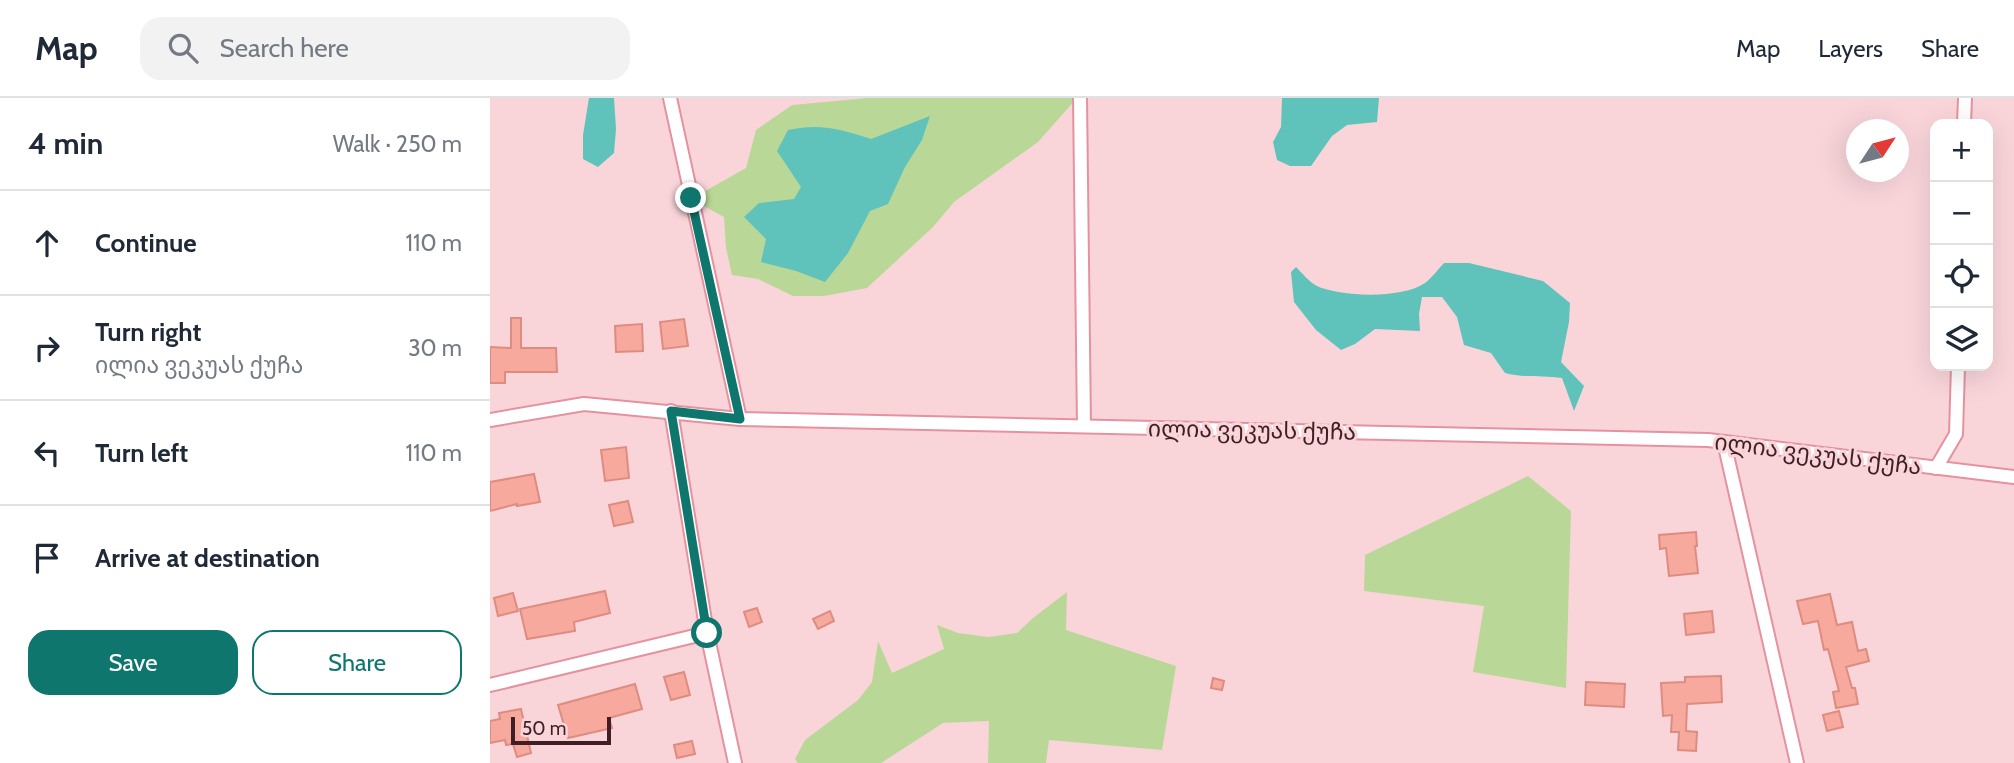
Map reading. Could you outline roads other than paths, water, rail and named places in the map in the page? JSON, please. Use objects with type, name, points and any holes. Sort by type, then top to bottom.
[{"type":"street","points":[[670,98],[740,419]]},
{"type":"street","points":[[1080,98],[1084,426]]},
{"type":"street","points":[[1964,119],[1965,98]]},
{"type":"street","points":[[1936,468],[1956,434],[1958,371]]},
{"type":"street","name":"ილია ვეკუას ქუჩა","points":[[490,420],[584,404],[740,419],[1695,440],[2014,477]]},
{"type":"street","points":[[671,411],[707,633],[735,763]]},
{"type":"street","points":[[1724,442],[1797,763]]},
{"type":"street","points":[[490,685],[707,633]]},
{"type":"water","points":[[589,98],[614,98],[614,153],[598,167],[583,159],[583,135]]},
{"type":"water","points":[[1282,98],[1379,98],[1377,122],[1347,125],[1332,136],[1311,166],[1290,166],[1277,160],[1273,142],[1281,127]]},
{"type":"water","points":[[930,116],[922,140],[905,167],[888,204],[870,211],[848,253],[825,282],[761,262],[766,239],[744,217],[759,203],[794,199],[801,187],[777,151],[788,130],[830,128],[871,139]]},
{"type":"water","points":[[1444,263],[1469,263],[1543,281],[1570,303],[1561,362],[1584,386],[1574,411],[1562,378],[1505,373],[1491,353],[1464,345],[1457,317],[1442,297],[1422,297],[1420,331],[1375,329],[1355,344],[1341,350],[1316,330],[1294,302],[1291,272],[1296,267],[1308,280],[1327,290],[1371,295],[1415,288],[1428,281]]}]
